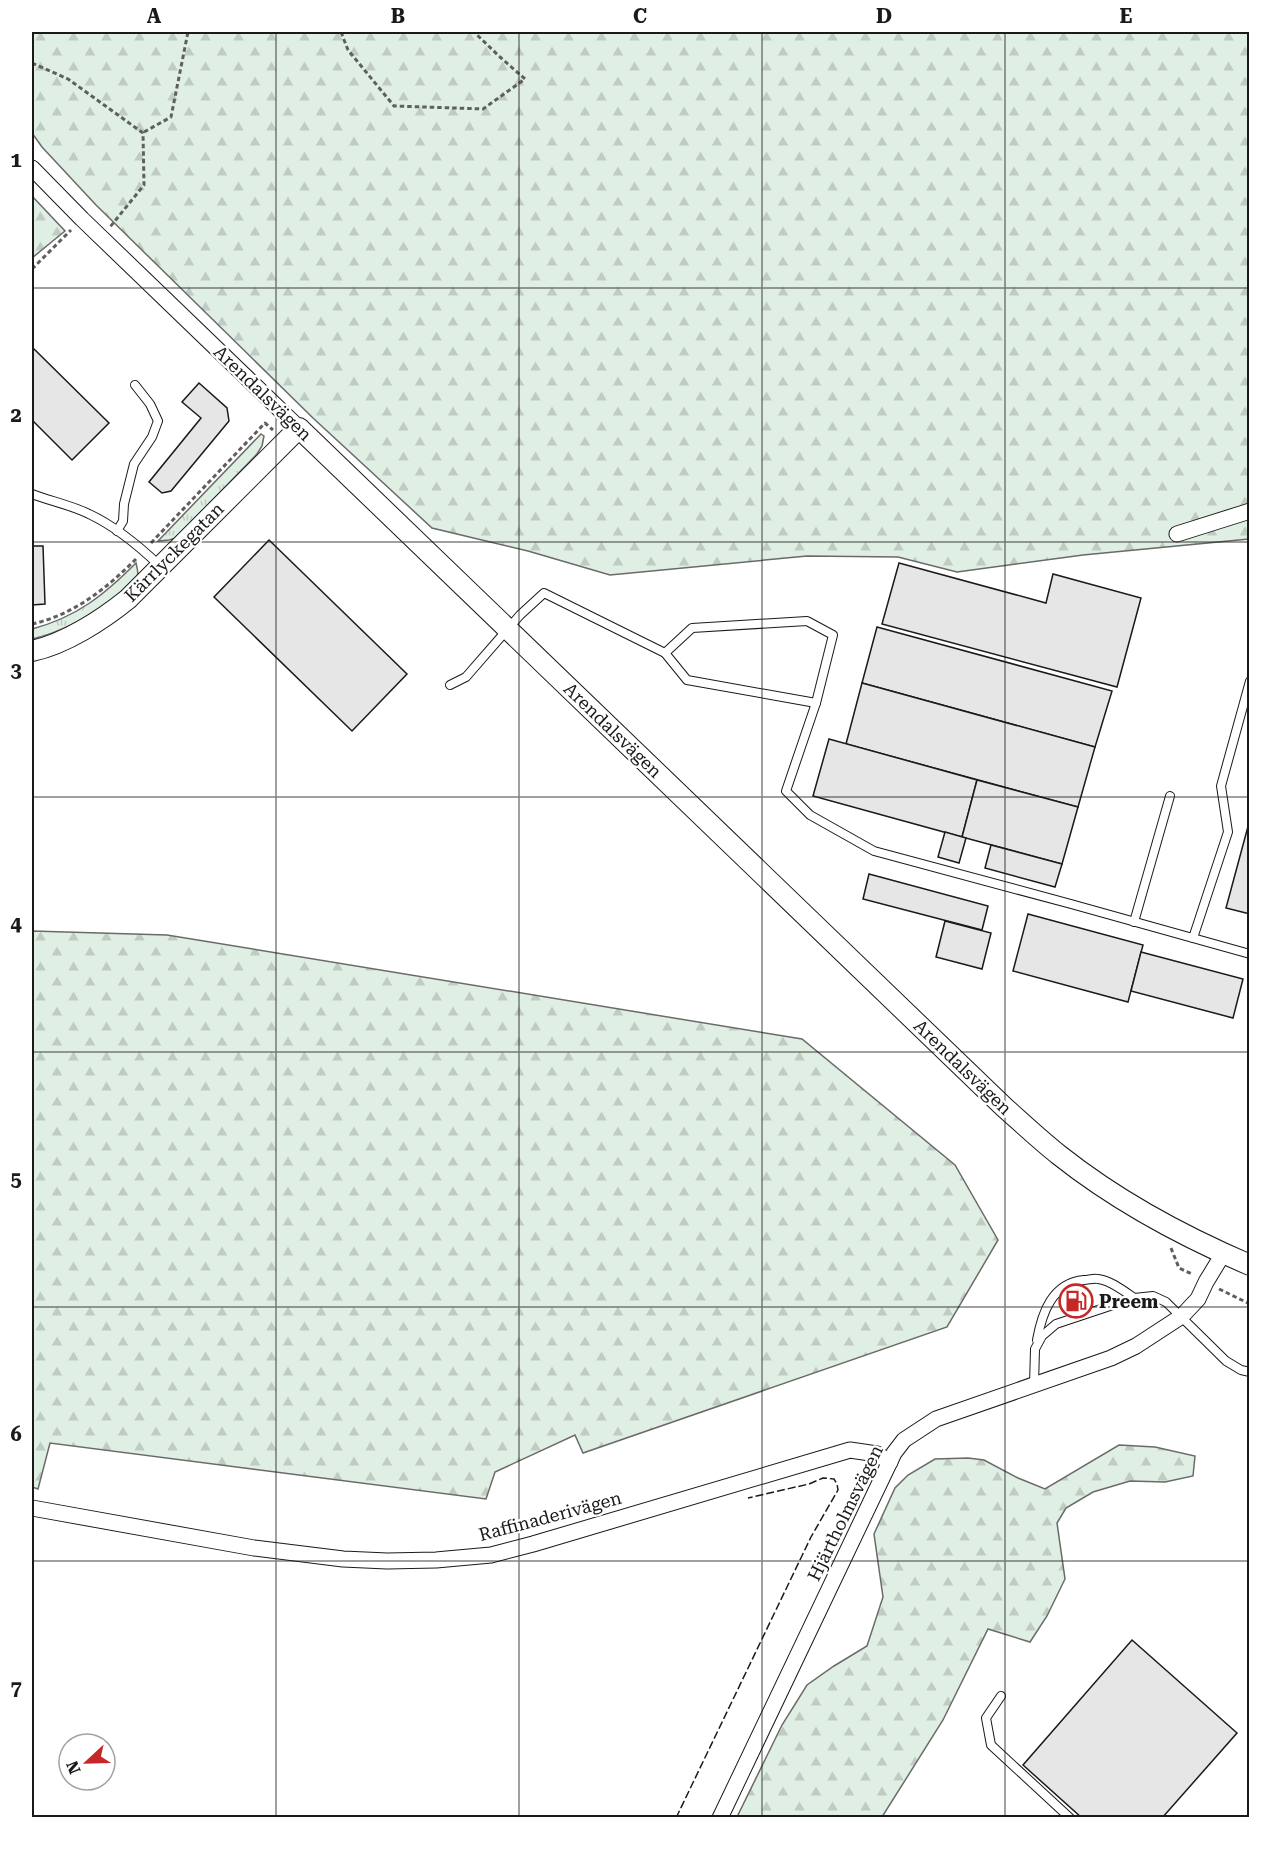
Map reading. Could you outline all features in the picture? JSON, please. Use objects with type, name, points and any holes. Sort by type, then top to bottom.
[{"type":"street","name":"Arendalsvägen","points":[[32,168],[82,219],[1004,1107],[1059,1155],[1107,1190],[1158,1221],[1250,1265]]},
{"type":"street","name":"Kärrlyckegatan","points":[[32,651],[58,641],[109,614],[128,599],[299,428]]},
{"type":"street","points":[[1177,534],[1250,511]]},
{"type":"street","name":"Hjärtholmsvägen","points":[[720,1818],[890,1462],[904,1440],[936,1419],[1111,1358],[1136,1347],[1182,1316],[1198,1299],[1223,1254]]},
{"type":"street","name":"Raffinaderivägen","points":[[32,1508],[254,1548],[343,1559],[436,1560],[491,1554],[533,1544],[850,1450],[877,1454],[890,1462]]},
{"type":"lane","points":[[117,531],[123,521],[124,504],[134,464],[152,437],[158,421],[150,404],[135,385]]},
{"type":"lane","points":[[32,494],[86,513],[104,522],[144,550],[161,567]]},
{"type":"lane","points":[[450,685],[466,676],[544,593],[665,653],[687,680],[816,703]]},
{"type":"lane","points":[[665,653],[692,628],[807,621],[833,635],[816,703],[786,790],[810,815],[874,851],[1250,954]]},
{"type":"lane","points":[[1193,938],[1228,832],[1221,786],[1250,681]]},
{"type":"lane","points":[[1134,922],[1170,796]]},
{"type":"lane","points":[[1034,1385],[1035,1349],[1046,1307],[1061,1288],[1075,1281],[1098,1278],[1134,1298]]},
{"type":"lane","points":[[1035,1349],[1042,1336],[1056,1324],[1134,1298],[1153,1296],[1166,1302],[1182,1316],[1226,1361],[1241,1370],[1250,1372]]},
{"type":"lane","points":[[1001,1696],[986,1718],[991,1745],[1070,1818]]},
{"type":"path","points":[[143,133],[171,117],[188,32]]},
{"type":"path","points":[[341,32],[348,50],[394,106],[483,109],[525,79],[474,32]]},
{"type":"path","points":[[32,63],[68,79],[143,133]]},
{"type":"path","points":[[102,238],[144,185],[143,133]]},
{"type":"path","points":[[32,269],[82,219]]},
{"type":"path","points":[[32,624],[55,618],[84,603],[128,567],[265,423],[285,442]]},
{"type":"green space","points":[[32,32],[1249,32],[1249,539],[1083,555],[957,572],[898,557],[807,556],[610,575],[528,551],[432,528],[313,418],[96,205],[42,147],[32,133]]},
{"type":"green space","points":[[32,196],[65,231],[32,258]]},
{"type":"green space","points":[[261,434],[264,436],[262,446],[257,454],[176,538],[158,541]]},
{"type":"green space","points":[[136,563],[137,577],[119,595],[76,622],[32,639],[32,629],[63,618],[89,604]]},
{"type":"green space","points":[[32,931],[167,935],[802,1039],[955,1165],[998,1240],[947,1327],[583,1453],[575,1435],[495,1472],[486,1499],[50,1443],[38,1489],[32,1487]]},
{"type":"green space","points":[[1119,1445],[1155,1447],[1195,1456],[1193,1476],[1165,1482],[1130,1481],[1093,1492],[1066,1508],[1057,1523],[1065,1579],[1047,1616],[1030,1642],[988,1629],[943,1720],[882,1817],[737,1817],[782,1725],[807,1685],[867,1646],[883,1597],[874,1534],[895,1488],[908,1475],[935,1459],[968,1458],[984,1460],[1045,1489]]},
{"type":"building","points":[[32,347],[109,423],[72,460],[32,420]]},
{"type":"building","points":[[199,383],[227,408],[229,421],[171,491],[162,493],[149,482],[201,418],[182,402]]},
{"type":"building","points":[[269,540],[407,674],[352,731],[214,597]]},
{"type":"building","points":[[32,546],[43,546],[45,604],[32,605]]},
{"type":"building","points":[[899,563],[1046,603],[1053,574],[1141,598],[1117,687],[882,624]]},
{"type":"building","points":[[877,627],[1112,691],[1095,747],[862,683]]},
{"type":"building","points":[[862,683],[1095,747],[1078,807],[846,744]]},
{"type":"building","points":[[829,739],[977,780],[962,837],[813,796]]},
{"type":"building","points":[[977,780],[1078,807],[1062,864],[962,837]]},
{"type":"building","points":[[1250,819],[1250,914],[1226,908]]},
{"type":"building","points":[[945,832],[966,838],[959,863],[938,857]]},
{"type":"building","points":[[991,845],[1062,864],[1055,887],[985,868]]},
{"type":"building","points":[[869,874],[988,906],[982,930],[863,899]]},
{"type":"building","points":[[1028,914],[1143,945],[1128,1002],[1013,971]]},
{"type":"building","points":[[945,921],[991,933],[982,969],[936,957]]},
{"type":"building","points":[[1141,952],[1243,979],[1233,1018],[1131,991]]},
{"type":"building","points":[[1132,1640],[1237,1733],[1162,1818],[1082,1818],[1023,1765]]},
{"type":"fence","points":[[676,1818],[811,1537],[838,1490],[834,1479],[823,1478],[809,1484],[748,1498]]},
{"type":"place","name":"Preem","points":[[1076,1301]]}]
